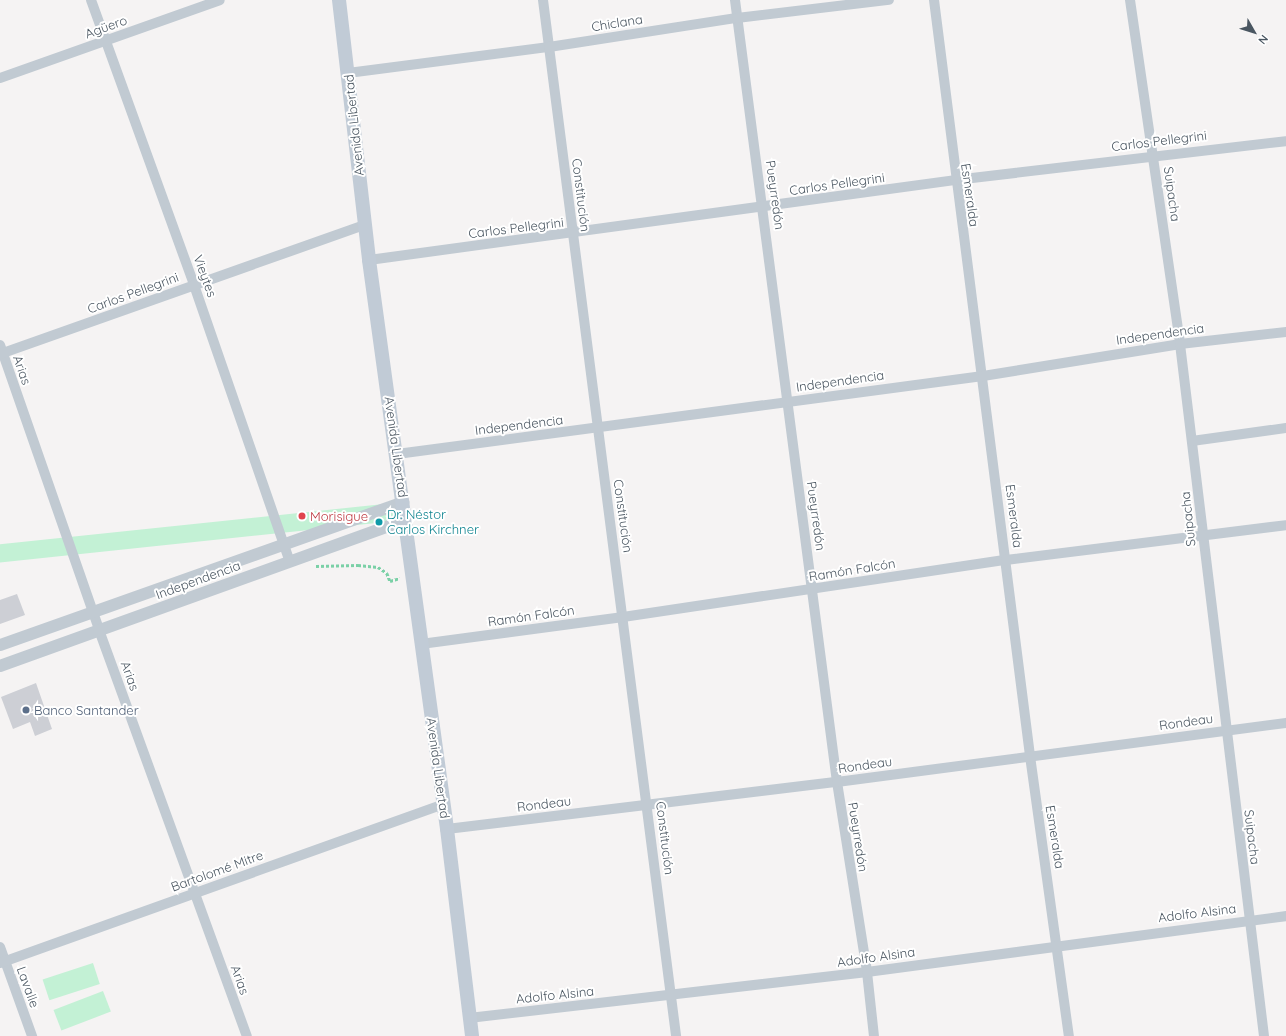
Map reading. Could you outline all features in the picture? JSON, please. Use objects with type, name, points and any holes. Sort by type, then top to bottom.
[{"type":"main road","name":"Avenida Libertad","points":[[339,0],[364,225],[397,454],[442,805],[447,829],[472,1036]]},
{"type":"street","name":"Vieytes","points":[[91,0],[194,285],[290,562]]},
{"type":"street","name":"Agüero","points":[[0,78],[220,0]]},
{"type":"street","name":"Constitución","points":[[543,0],[648,805],[676,1036]]},
{"type":"street","name":"Pueyrredón","points":[[735,0],[813,589],[836,782],[867,972],[874,1036]]},
{"type":"street","name":"Chiclana","points":[[348,73],[549,47],[737,18],[889,0]]},
{"type":"street","name":"Esmeralda","points":[[934,0],[955,180],[983,376],[1030,756],[1058,944],[1069,1036]]},
{"type":"street","name":"Suipacha","points":[[1130,0],[1154,154],[1180,344],[1225,730],[1264,1036]]},
{"type":"street","name":"Carlos Pellegrini","points":[[369,260],[1154,154],[1286,141]]},
{"type":"street","name":"Carlos Pellegrini","points":[[1,351],[364,225]]},
{"type":"street","name":"Independencia","points":[[397,454],[983,376],[1180,344],[1286,332]]},
{"type":"street","name":"Arias","points":[[1,351],[99,630],[247,1036]]},
{"type":"street","points":[[1192,441],[1286,428]]},
{"type":"street","name":"Independencia","points":[[0,646],[403,502]]},
{"type":"street","name":"Independencia","points":[[0,666],[405,520]]},
{"type":"street","name":"Ramón Falcón","points":[[421,644],[623,617],[1006,560],[1286,525]]},
{"type":"street","name":"Rondeau","points":[[447,829],[836,782],[1286,723]]},
{"type":"street","name":"Bartolomé Mitre","points":[[2,962],[442,805]]},
{"type":"street","name":"Adolfo Alsina","points":[[469,1018],[671,996],[867,972],[1058,944],[1286,916]]},
{"type":"street","name":"Lavalle","points":[[0,947],[2,962],[32,1036]]},
{"type":"path","points":[[311,554],[316,566],[358,564],[383,569],[390,581],[412,573]]},
{"type":"green space","points":[[403,502],[405,520],[0,562],[0,544]]},
{"type":"green space","points":[[93,963],[100,984],[49,1000],[43,979]]},
{"type":"green space","points":[[103,991],[111,1012],[61,1031],[54,1010]]},
{"type":"building","points":[[17,594],[25,615],[0,624],[0,600]]},
{"type":"building","name":"Banco Santander","points":[[36,683],[52,729],[35,736],[30,722],[13,729],[1,697]]},
{"type":"place","name":"Morisigue","points":[[302,516]]},
{"type":"place","name":"Dr. Néstor Carlos Kirchner","points":[[379,522]]},
{"type":"place","name":"Banco Santander","points":[[26,710]]}]
